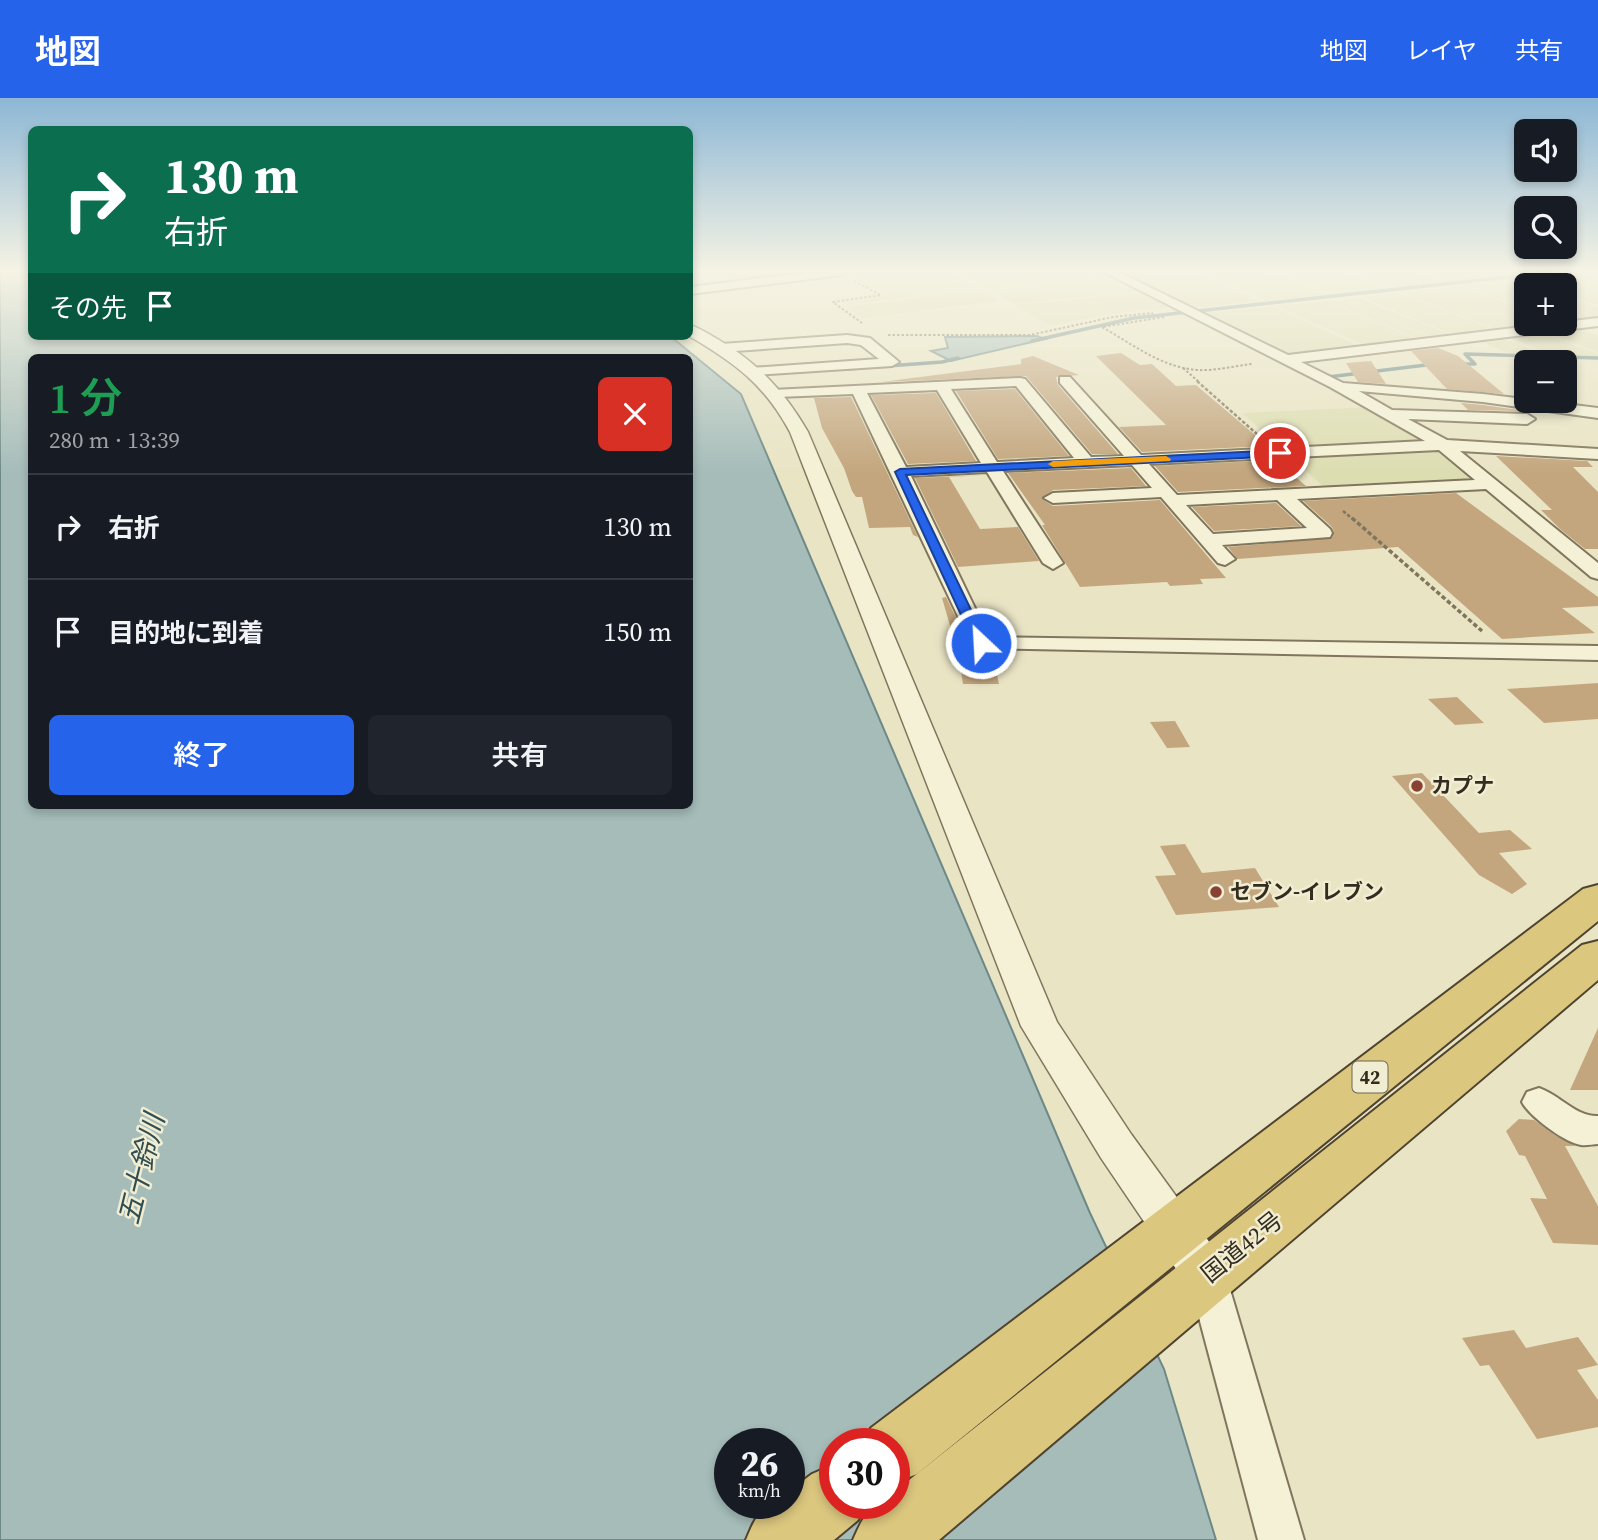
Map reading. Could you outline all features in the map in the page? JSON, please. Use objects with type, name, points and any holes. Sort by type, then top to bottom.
[{"type":"highway","name":"国道42号","points":[[887,1540],[1174,1267],[1598,899]]},
{"type":"highway","name":"国道42号","points":[[910,1440],[1174,1267],[1598,956]]},
{"type":"highway","points":[[780,1540],[819,1510]]},
{"type":"street","points":[[706,339],[755,371],[777,393],[799,432],[1040,1026],[1116,1146],[1174,1267],[1281,1540]]},
{"type":"street","points":[[721,348],[831,339]]},
{"type":"street","points":[[755,371],[892,362],[865,341],[855,339]]},
{"type":"street","points":[[1247,339],[1291,359],[1443,445],[1598,573]]},
{"type":"street","points":[[1291,359],[1455,339]]},
{"type":"street","points":[[1065,380],[1225,559]]},
{"type":"street","points":[[858,390],[1020,382],[1087,463]]},
{"type":"street","points":[[1335,384],[1483,398],[1596,416]]},
{"type":"street","points":[[942,386],[1053,562]]},
{"type":"street","points":[[777,393],[857,387],[981,643],[1598,653]]},
{"type":"street","points":[[1389,414],[1596,416]]},
{"type":"street","points":[[900,472],[1443,445],[1598,454]]},
{"type":"street","points":[[1053,498],[1282,495],[1493,484]]},
{"type":"street","points":[[1208,540],[1323,533],[1282,495]]},
{"type":"street","points":[[1539,1102],[1592,1137]]},
{"type":"path","points":[[1123,339],[1153,357],[1183,368],[1199,370],[1291,359]]},
{"type":"green space","points":[[1262,339],[1344,339],[1364,348],[1296,356]]},
{"type":"green space","points":[[1352,339],[1421,341],[1369,347]]},
{"type":"green space","points":[[1504,339],[1532,350],[1514,350],[1514,353],[1478,340]]},
{"type":"green space","points":[[1514,339],[1559,339],[1598,354],[1598,357],[1577,355],[1577,350],[1540,350]]},
{"type":"green space","points":[[1564,339],[1598,339],[1598,352]]},
{"type":"green space","points":[[1369,407],[1432,444],[1283,450],[1242,413]]},
{"type":"green space","points":[[1441,450],[1482,482],[1325,488],[1291,457]]},
{"type":"water","name":"五十鈴川","points":[[0,339],[675,340],[692,354],[28,354],[28,809],[693,809],[693,355],[741,394],[1090,1213],[1164,1369],[1216,1540],[0,1540]]},
{"type":"water","points":[[946,339],[1044,339],[951,361],[931,351],[948,348]]},
{"type":"building","points":[[1438,348],[1458,356],[1504,394],[1447,389],[1411,351]]},
{"type":"building","points":[[1121,353],[1140,365],[1152,364],[1176,386],[1196,385],[1268,446],[1142,452],[1119,427],[1166,425],[1096,356]]},
{"type":"building","points":[[1033,356],[1079,375],[1056,377],[1058,385],[1118,454],[1092,454],[1026,376],[881,382],[1021,364],[1021,359]]},
{"type":"building","points":[[1371,361],[1386,384],[1358,382],[1346,363]]},
{"type":"building","points":[[1015,389],[1069,456],[998,459],[956,391]]},
{"type":"building","points":[[936,393],[976,461],[908,464],[871,395]]},
{"type":"building","points":[[851,397],[918,537],[913,535],[910,527],[869,528],[862,497],[856,497],[852,491],[844,468],[822,428],[814,398]]},
{"type":"building","points":[[1461,403],[1514,411],[1468,410]]},
{"type":"building","points":[[1496,456],[1587,461],[1593,467],[1573,467],[1598,492],[1598,549],[1585,549],[1560,529],[1541,510],[1552,510]]},
{"type":"building","points":[[1276,460],[1306,486],[1178,492],[1155,466]]},
{"type":"building","points":[[1131,468],[1146,486],[1053,490],[1042,499],[1053,506],[1160,500],[1226,578],[1200,579],[1203,584],[1170,586],[1167,582],[1080,587],[1042,525],[1045,525],[1008,473]]},
{"type":"building","points":[[986,475],[949,477],[980,529],[1018,527],[1039,561],[958,567],[915,478]]},
{"type":"building","points":[[1456,493],[1598,597],[1598,606],[1562,608],[1595,633],[1502,639],[1398,547],[1237,559],[1228,547],[1332,538],[1332,527],[1303,501]]},
{"type":"building","points":[[1276,503],[1301,526],[1214,531],[1192,507]]},
{"type":"building","points":[[946,597],[971,649],[992,652],[999,684],[963,684],[958,653],[942,598]]},
{"type":"building","points":[[1598,683],[1598,719],[1544,723],[1507,689]]},
{"type":"building","points":[[1457,697],[1484,723],[1455,725],[1428,699]]},
{"type":"building","points":[[1175,721],[1190,747],[1167,748],[1150,722]]},
{"type":"building","points":[[1422,773],[1479,833],[1510,830],[1532,849],[1499,853],[1527,884],[1512,894],[1479,875],[1392,776]]},
{"type":"building","name":"セブン-イレブン","points":[[1185,844],[1202,873],[1255,868],[1279,907],[1176,915],[1155,876],[1176,875],[1160,846]]},
{"type":"building","points":[[1598,1028],[1598,1090],[1570,1090]]},
{"type":"building","points":[[1519,1119],[1534,1120],[1575,1146],[1565,1146],[1598,1206],[1598,1245],[1553,1243],[1530,1198],[1547,1199],[1525,1156],[1519,1155],[1506,1131]]},
{"type":"building","points":[[1514,1330],[1526,1348],[1578,1337],[1598,1365],[1577,1370],[1598,1400],[1598,1427],[1537,1439],[1489,1365],[1480,1366],[1462,1338]]},
{"type":"waterway","points":[[1032,341],[1040,339]]},
{"type":"waterway","points":[[1457,364],[1475,364],[1465,354],[1598,358]]},
{"type":"waterway","points":[[846,369],[942,362],[958,358]]},
{"type":"waterway","points":[[1322,374],[1328,377],[1434,364]]},
{"type":"slow traffic","points":[[1053,464],[1166,459]]},
{"type":"place","name":"カプナ","points":[[1417,786]]},
{"type":"place","name":"セブン-イレブン","points":[[1216,892]]},
{"type":"route","points":[[981,643],[900,472],[1280,453]]}]
